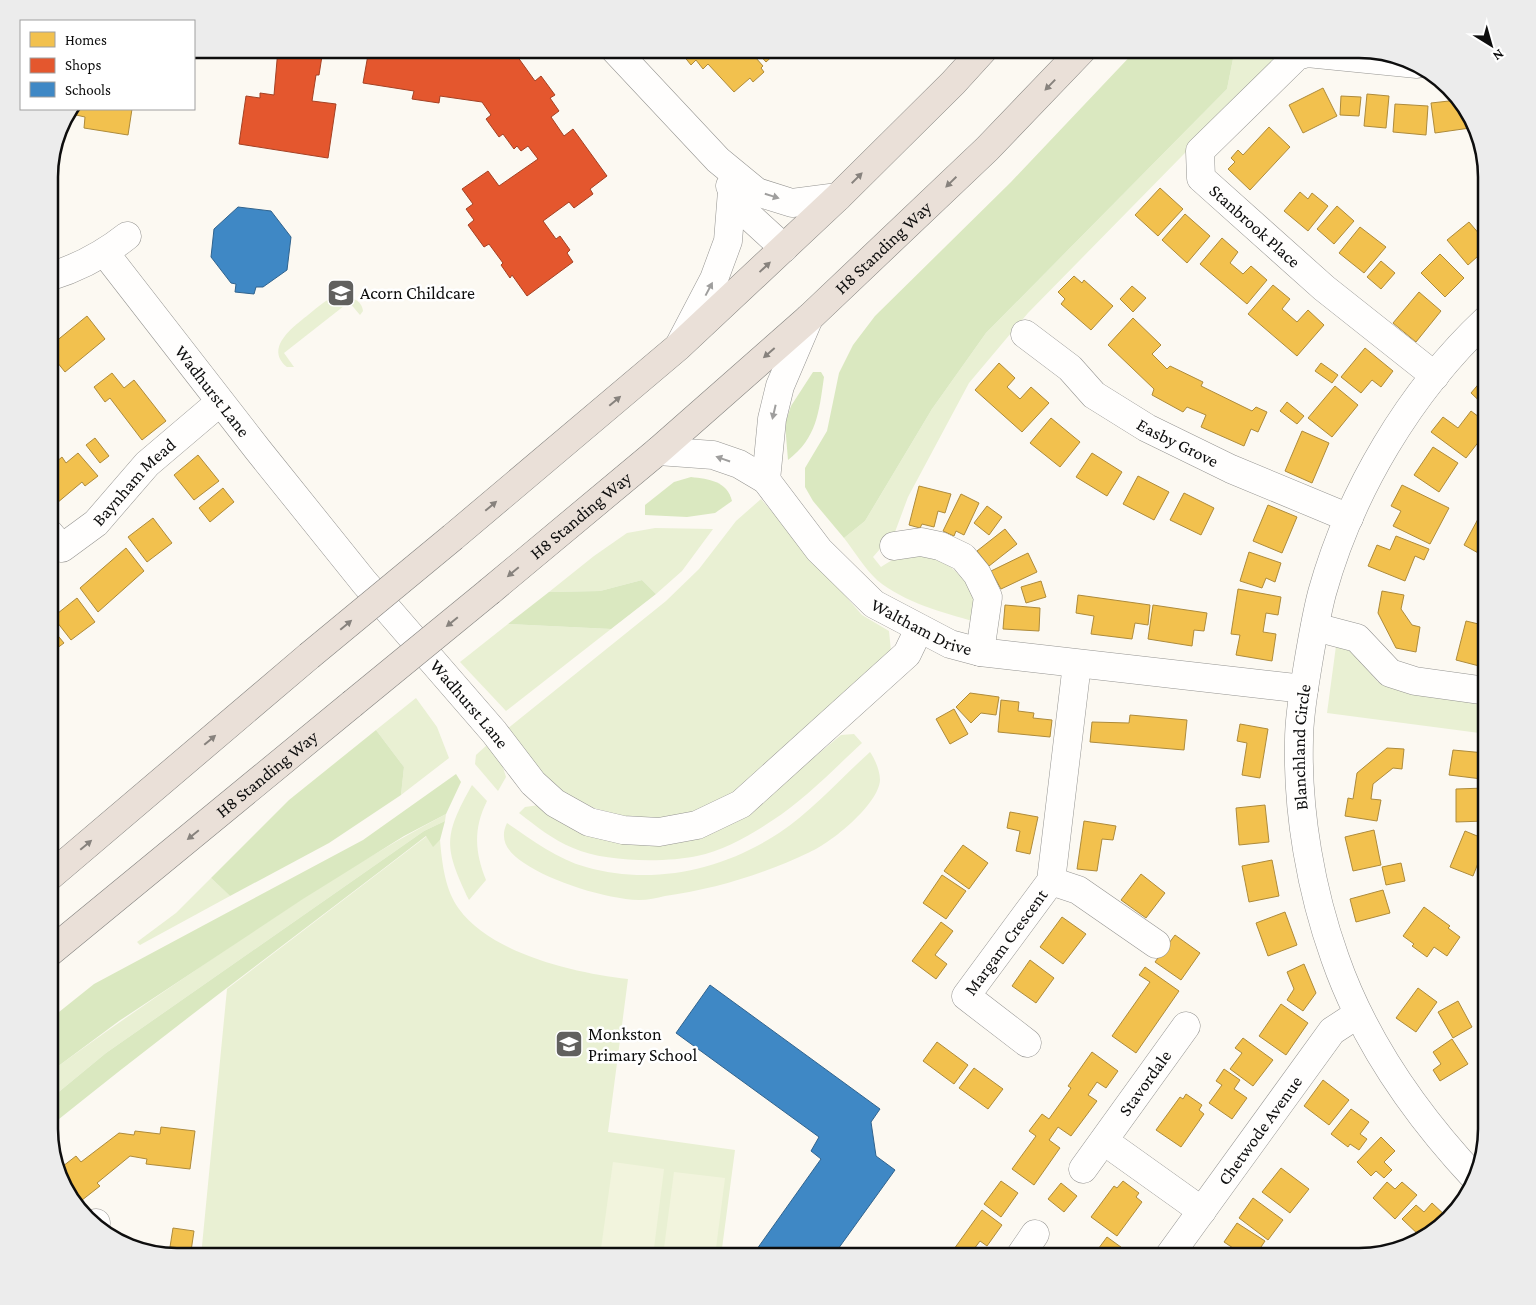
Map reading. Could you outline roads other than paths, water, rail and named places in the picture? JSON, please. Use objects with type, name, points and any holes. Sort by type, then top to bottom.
[{"type":"highway","points":[[58,869],[678,347],[838,197],[977,57]]},
{"type":"highway","name":"H8 Standing Way","points":[[58,945],[658,451],[809,318],[987,149],[1075,57]]},
{"type":"street","points":[[621,57],[718,160],[757,192],[792,203],[838,197]]},
{"type":"street","name":"Stanbrook Place","points":[[1296,57],[1200,151],[1201,178],[1324,288],[1435,376]]},
{"type":"street","name":"Stanbrook Place","points":[[1348,57],[1386,61]]},
{"type":"street","points":[[718,160],[732,191],[750,217],[784,248]]},
{"type":"street","points":[[678,347],[714,279],[728,241],[732,191]]},
{"type":"street","points":[[58,274],[72,270],[105,252],[127,236]]},
{"type":"street","name":"Wadhurst Lane","points":[[105,252],[220,402],[364,582],[446,674],[533,783],[555,803],[589,822],[622,830],[660,832],[697,825],[741,804],[907,654],[919,629]]},
{"type":"street","points":[[658,451],[713,455],[739,464],[766,480],[772,419],[780,386],[809,318]]},
{"type":"street","name":"Blanchland Circle","points":[[1469,1173],[1436,1136],[1399,1086],[1358,1014],[1335,960],[1310,873],[1301,792],[1298,740],[1314,627],[1323,591],[1349,518],[1371,473],[1398,427],[1435,376],[1478,328]]},
{"type":"street","name":"Easby Grove","points":[[1025,334],[1070,368],[1094,395],[1147,428],[1230,468],[1349,518]]},
{"type":"street","name":"Baynham Mead","points":[[58,544],[96,523],[147,464],[220,402]]},
{"type":"street","name":"Waltham Drive","points":[[766,480],[819,550],[856,588],[874,604],[950,644],[980,652],[1304,689]]},
{"type":"street","points":[[894,546],[921,542],[940,546],[963,557],[977,574],[988,597],[980,652]]},
{"type":"street","points":[[1314,627],[1357,638],[1390,673],[1415,681],[1478,690]]},
{"type":"street","name":"Margam Crescent","points":[[1027,1043],[966,996],[1051,881],[1077,664]]},
{"type":"street","points":[[1051,881],[1078,890],[1156,944]]},
{"type":"street","name":"Chetwode Avenue","points":[[1175,1248],[1332,1031],[1358,1014]]},
{"type":"street","name":"Stavordale","points":[[1082,1169],[1186,1026]]},
{"type":"street","points":[[1104,1140],[1202,1210]]},
{"type":"street","points":[[1025,1248],[1035,1234]]},
{"type":"place","name":"Acorn Childcare","points":[[341,293]]},
{"type":"place","name":"Monkston Primary School","points":[[569,1044]]}]
